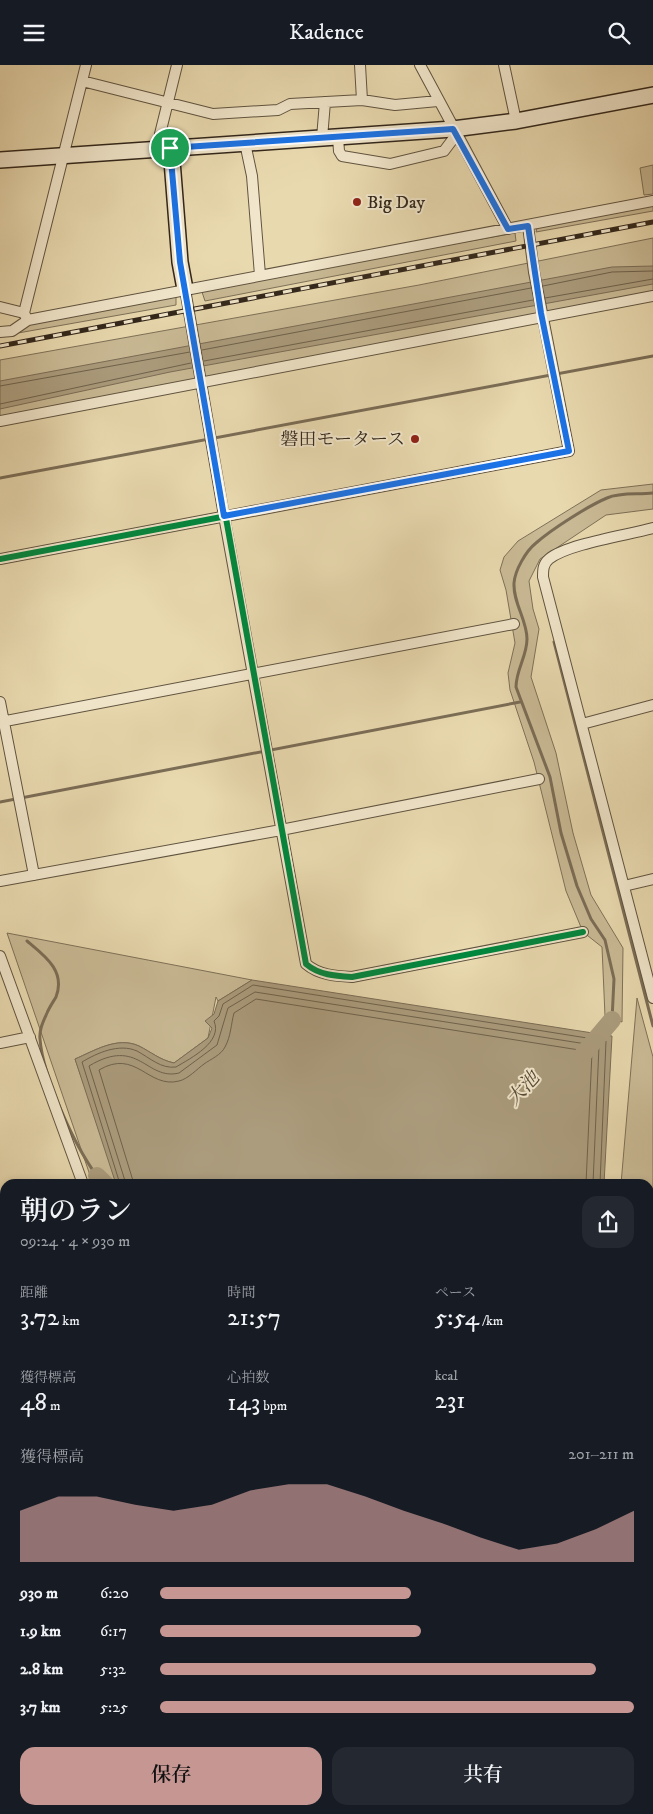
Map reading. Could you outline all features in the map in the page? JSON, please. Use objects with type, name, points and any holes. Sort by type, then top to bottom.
[{"type":"street","points":[[0,332],[12,331],[26,316],[62,156],[86,65]]},
{"type":"street","points":[[177,65],[160,134],[165,149],[180,262],[202,380],[224,516],[306,964],[314,971],[352,977],[583,932]]},
{"type":"street","points":[[360,65],[362,99]]},
{"type":"street","points":[[420,65],[454,132],[508,229]]},
{"type":"street","points":[[504,65],[516,121]]},
{"type":"street","points":[[82,81],[213,113],[278,110],[290,104],[362,99],[395,105],[438,101]]},
{"type":"street","points":[[0,159],[322,138],[454,132],[653,95]]},
{"type":"street","points":[[322,138],[326,102]]},
{"type":"street","points":[[338,138],[339,151],[342,155],[390,164],[444,151],[454,132]]},
{"type":"street","points":[[245,143],[252,176],[260,275]]},
{"type":"street","points":[[0,307],[26,316],[185,289],[653,201]]},
{"type":"street","points":[[0,559],[569,451],[534,272],[528,226]]},
{"type":"street","points":[[0,421],[202,380],[542,315],[653,296]]},
{"type":"street","points":[[653,528],[569,550],[548,560],[543,566],[543,577],[653,998]]},
{"type":"street","points":[[2,722],[514,624]]},
{"type":"street","points":[[0,702],[2,722],[34,875]]},
{"type":"street","points":[[582,724],[653,705]]},
{"type":"street","points":[[0,881],[281,830],[539,779]]},
{"type":"street","points":[[624,887],[653,879]]},
{"type":"street","points":[[0,956],[81,1179]]},
{"type":"street","points":[[0,1043],[30,1037]]},
{"type":"shaded area","points":[[653,165],[653,194],[644,195],[640,168]]},
{"type":"shaded area","points":[[653,203],[653,211],[536,232],[538,224]]},
{"type":"shaded area","points":[[515,233],[516,241],[205,301],[201,289]]},
{"type":"shaded area","points":[[653,238],[653,296],[0,421],[0,360],[419,285]]},
{"type":"shaded area","points":[[176,294],[176,305],[18,333],[28,320]]},
{"type":"shaded area","points":[[653,484],[653,509],[606,515],[540,559],[529,581],[533,609],[539,629],[531,677],[556,753],[573,833],[591,895],[623,948],[622,1022],[605,1016],[602,947],[583,932],[566,891],[534,762],[510,690],[508,673],[515,643],[506,590],[500,570],[504,557],[518,541],[601,490]]},
{"type":"shaded area","points":[[7,933],[252,980],[218,1001],[216,997],[208,1038],[174,1063],[131,1043],[106,1046],[75,1059],[116,1179],[91,1179]]},
{"type":"shaded area","points":[[637,998],[653,1057],[653,1179],[621,1179]]},
{"type":"water","points":[[653,266],[653,284],[170,372],[0,409],[0,381],[612,267]]},
{"type":"water","points":[[252,980],[612,1036],[604,1179],[114,1179],[75,1059],[106,1046],[131,1043],[174,1063],[208,1038],[212,1028],[205,1021],[214,1014],[218,1001]]},
{"type":"waterway","points":[[0,478],[653,356]]},
{"type":"waterway","points":[[612,1020],[614,979],[605,940],[591,919],[577,886],[561,833],[550,777],[516,687],[527,639],[525,625],[514,590],[514,583],[519,567],[532,546],[570,518],[612,496],[653,493]]},
{"type":"waterway","points":[[554,642],[653,1026]]},
{"type":"waterway","points":[[0,802],[520,702]]},
{"type":"waterway","points":[[27,941],[47,958],[56,972],[58,979],[56,997],[40,1032],[42,1055],[61,1110],[79,1147],[97,1176]]},
{"type":"waterway","name":"大池","points":[[584,1053],[612,1020]]},
{"type":"waterway","name":"大池","points":[[97,1176],[100,1179]]},
{"type":"railway","points":[[0,346],[653,222]]},
{"type":"cycle path","points":[[171,148],[180,262],[306,964],[322,973],[352,977],[583,932]]},
{"type":"cycle path","points":[[0,559],[569,451],[534,272],[528,226]]},
{"type":"place","name":"Big Day","points":[[357,202]]},
{"type":"place","name":"磐田モータース","points":[[415,439]]},
{"type":"route","points":[[453,129],[508,229],[528,226],[541,313],[569,451],[224,516],[180,262],[170,148],[407,134],[453,129]]}]
